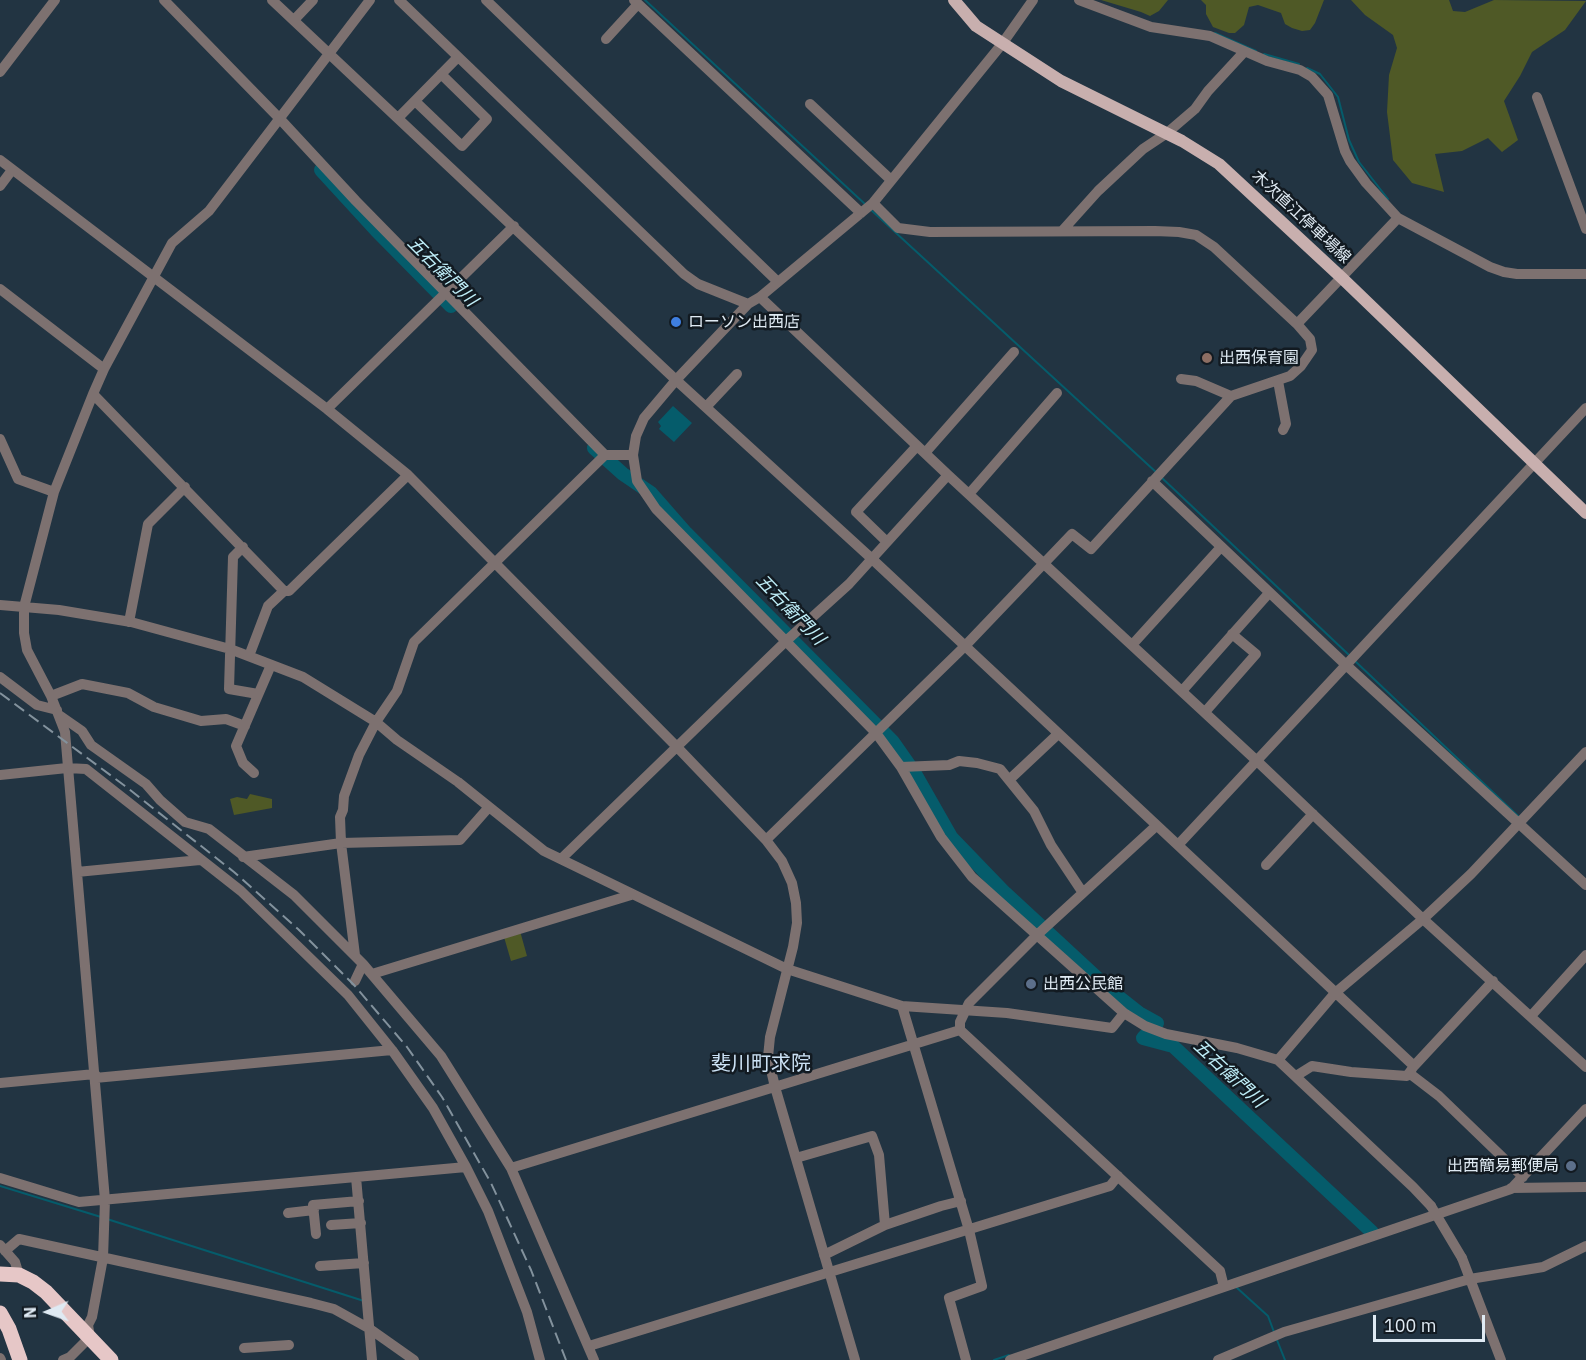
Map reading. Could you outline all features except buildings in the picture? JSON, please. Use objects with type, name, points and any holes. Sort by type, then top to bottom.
[{"type":"highway","points":[[0,1274],[19,1275],[46,1292],[111,1360]]},
{"type":"highway","points":[[0,1313],[9,1329],[20,1360]]},
{"type":"main road","name":"木次直江停車場線","points":[[954,0],[976,26],[1061,81],[1167,133],[1219,164],[1342,278],[1586,513]]},
{"type":"street","points":[[0,72],[55,0]]},
{"type":"street","points":[[164,0],[446,294],[605,455]]},
{"type":"street","points":[[272,0],[676,380],[871,558],[1178,845],[1335,993],[1523,1177]]},
{"type":"street","points":[[294,20],[313,0]]},
{"type":"street","points":[[63,1360],[70,1357],[90,1337],[88,1325],[92,1317],[103,1258],[105,1200],[65,732],[51,696],[27,650],[24,633],[24,607],[54,492],[93,394],[104,369],[172,243],[209,211],[370,0]]},
{"type":"street","points":[[399,0],[684,274],[698,284],[748,304]]},
{"type":"street","points":[[486,0],[778,282]]},
{"type":"street","points":[[1033,0],[1002,44],[873,203],[760,297],[748,304],[676,380],[644,418],[636,436],[633,455],[637,481],[656,509],[876,733],[901,767],[941,837],[972,877],[1124,1013],[1145,1026],[1166,1034],[1238,1048],[1278,1060],[1413,1187],[1431,1206],[1462,1258],[1501,1360]]},
{"type":"street","points":[[1079,0],[1151,27],[1210,36],[1267,61],[1300,70],[1320,85],[1333,106],[1350,161],[1366,183],[1398,218],[1490,267],[1504,272],[1586,274]]},
{"type":"street","points":[[606,39],[636,2],[861,213]]},
{"type":"street","points":[[1062,231],[1098,191],[1143,148],[1167,133],[1195,109],[1208,91],[1244,52]]},
{"type":"street","points":[[398,118],[458,57]]},
{"type":"street","points":[[415,101],[462,146],[488,119],[441,74]]},
{"type":"street","points":[[1537,98],[1586,229]]},
{"type":"street","points":[[810,104],[891,180]]},
{"type":"street","points":[[0,160],[154,276],[408,475],[496,562],[766,840],[787,871],[796,903],[797,923],[770,1037],[768,1058],[828,1273],[855,1360]]},
{"type":"street","points":[[0,186],[12,170]]},
{"type":"street","points":[[766,840],[964,647],[1072,534],[1091,549],[1231,396],[1290,376],[1301,366],[1312,350],[1310,339],[1297,324],[1214,247],[1196,236],[1179,232],[1155,231],[930,232],[898,228],[873,203]]},
{"type":"street","points":[[1297,324],[1398,218]]},
{"type":"street","points":[[327,410],[514,226]]},
{"type":"street","points":[[0,289],[104,369]]},
{"type":"street","points":[[724,295],[732,308],[732,320]]},
{"type":"street","points":[[760,297],[921,450],[1205,712],[1423,919],[1586,1067]]},
{"type":"street","points":[[886,542],[856,512],[921,450],[1014,352]]},
{"type":"street","points":[[706,407],[737,374]]},
{"type":"street","points":[[1181,379],[1196,381],[1231,396]]},
{"type":"street","points":[[1278,381],[1286,424],[1283,430]]},
{"type":"street","points":[[969,494],[1057,393]]},
{"type":"street","points":[[93,394],[285,591]]},
{"type":"street","points":[[1178,845],[1586,408]]},
{"type":"street","points":[[0,439],[18,479],[54,492]]},
{"type":"street","points":[[352,988],[359,959],[341,843],[340,817],[344,810],[344,796],[359,755],[376,722],[397,691],[414,642],[605,455],[633,455]]},
{"type":"street","points":[[249,656],[268,606],[285,591],[289,591],[408,475]]},
{"type":"street","points":[[561,860],[786,641],[849,584],[948,475]]},
{"type":"street","points":[[1152,481],[1345,664],[1586,885]]},
{"type":"street","points":[[129,622],[148,524],[185,487]]},
{"type":"street","points":[[243,547],[233,557],[229,689],[258,694]]},
{"type":"street","points":[[1132,645],[1221,547]]},
{"type":"street","points":[[1182,691],[1269,592]]},
{"type":"street","points":[[0,605],[59,610],[129,622],[230,649],[303,677],[376,722],[397,740],[458,782],[544,851],[787,969],[902,1006],[1007,1013],[1112,1028],[1124,1013]]},
{"type":"street","points":[[1205,712],[1256,654],[1232,634]]},
{"type":"street","points":[[254,773],[243,763],[236,746],[271,664]]},
{"type":"street","points":[[0,677],[37,705],[58,713],[82,731],[92,745],[146,784],[159,800],[185,822],[209,829],[294,895],[359,959],[441,1056],[511,1168],[590,1346],[594,1360]]},
{"type":"street","points":[[51,696],[82,684],[128,693],[154,707],[201,721],[226,719],[245,726]]},
{"type":"street","points":[[1009,780],[1058,734]]},
{"type":"street","points":[[1278,1060],[1335,993],[1423,919],[1472,874],[1586,752]]},
{"type":"street","points":[[901,767],[949,765],[959,761],[977,763],[1000,770],[1034,811],[1051,845],[1083,893]]},
{"type":"street","points":[[0,775],[67,768],[86,769],[241,891],[352,988],[433,1108],[466,1167],[488,1211],[528,1312],[540,1360]]},
{"type":"street","points":[[243,857],[341,843],[460,840],[489,807]]},
{"type":"street","points":[[1266,865],[1313,814]]},
{"type":"street","points":[[1156,825],[1037,935],[969,1003],[960,1022],[960,1030],[1220,1271],[1224,1287]]},
{"type":"street","points":[[77,872],[200,860]]},
{"type":"street","points":[[372,974],[632,895]]},
{"type":"street","points":[[1531,1016],[1586,955]]},
{"type":"street","points":[[1296,1076],[1312,1066],[1407,1076],[1493,981]]},
{"type":"street","points":[[902,1006],[961,1201],[982,1287],[949,1298],[966,1360]]},
{"type":"street","points":[[511,1168],[960,1030]]},
{"type":"street","points":[[0,1083],[392,1050]]},
{"type":"street","points":[[1511,1188],[1586,1109]]},
{"type":"street","points":[[796,1158],[872,1136],[879,1155],[885,1225]]},
{"type":"street","points":[[0,1178],[79,1202],[466,1167]]},
{"type":"street","points":[[590,1346],[1110,1186],[1118,1176]]},
{"type":"street","points":[[356,1177],[372,1360]]},
{"type":"street","points":[[1010,1360],[1511,1188],[1586,1187]]},
{"type":"street","points":[[316,1234],[313,1205],[359,1201]]},
{"type":"street","points":[[824,1255],[885,1225],[961,1201]]},
{"type":"street","points":[[288,1213],[314,1210]]},
{"type":"street","points":[[331,1225],[361,1223]]},
{"type":"street","points":[[19,1275],[15,1262],[3,1248],[19,1239],[334,1309],[370,1329],[414,1360]]},
{"type":"street","points":[[1218,1360],[1284,1332],[1470,1279],[1543,1267],[1586,1246]]},
{"type":"street","points":[[320,1266],[364,1263]]},
{"type":"street","points":[[244,1348],[288,1345]]},
{"type":"green space","points":[[1101,0],[1168,0],[1159,11],[1150,16]]},
{"type":"green space","points":[[1201,0],[1324,0],[1310,30],[1302,31],[1292,28],[1285,24],[1281,13],[1258,5],[1249,7],[1244,25],[1235,33],[1229,33],[1213,27],[1206,14],[1206,5]]},
{"type":"green space","points":[[1351,0],[1449,0],[1453,11],[1465,12],[1494,0],[1586,1],[1565,30],[1532,52],[1504,101],[1518,140],[1502,152],[1488,138],[1462,151],[1435,154],[1444,192],[1412,183],[1393,160],[1387,112],[1389,75],[1397,48],[1393,35],[1365,15]]},
{"type":"green space","points":[[250,794],[272,799],[272,808],[234,815],[230,799],[237,797],[247,799]]},
{"type":"green space","points":[[520,931],[527,956],[511,961],[504,937]]},
{"type":"water","points":[[673,406],[692,423],[674,442],[659,429],[661,426],[658,422]]},
{"type":"waterway","points":[[645,0],[866,205]]},
{"type":"waterway","points":[[1215,33],[1256,51]]},
{"type":"waterway","points":[[1264,54],[1299,64]]},
{"type":"waterway","points":[[1307,68],[1320,74],[1338,97],[1349,140],[1359,162],[1388,199]]},
{"type":"waterway","name":"五右衛門川","points":[[321,170],[451,306]]},
{"type":"waterway","points":[[870,209],[1157,473]]},
{"type":"waterway","name":"五右衛門川","points":[[594,448],[623,474],[651,493],[686,533],[893,742],[914,772],[951,837],[1005,893],[1111,991],[1139,1013],[1157,1023],[1143,1038],[1173,1046],[1372,1232]]},
{"type":"waterway","points":[[1161,477],[1349,655]]},
{"type":"waterway","points":[[1355,661],[1518,816]]},
{"type":"waterway","points":[[0,1186],[101,1217]]},
{"type":"waterway","points":[[107,1219],[364,1301]]},
{"type":"waterway","points":[[1236,1287],[1268,1316],[1274,1332]]},
{"type":"waterway","points":[[1277,1340],[1285,1360]]},
{"type":"waterway","points":[[994,1360],[1009,1355]]},
{"type":"railway","points":[[0,693],[125,786],[234,872],[298,929],[354,985],[407,1047],[442,1097],[491,1183],[531,1270],[566,1360]]},
{"type":"place","name":"ローソン出西店","points":[[676,322]]},
{"type":"place","name":"出西保育園","points":[[1207,358]]},
{"type":"place","name":"出西公民館","points":[[1031,984]]},
{"type":"place","name":"出西簡易郵便局","points":[[1571,1166]]},
{"type":"district","name":"斐川町求院","points":[[761,1064]]}]
